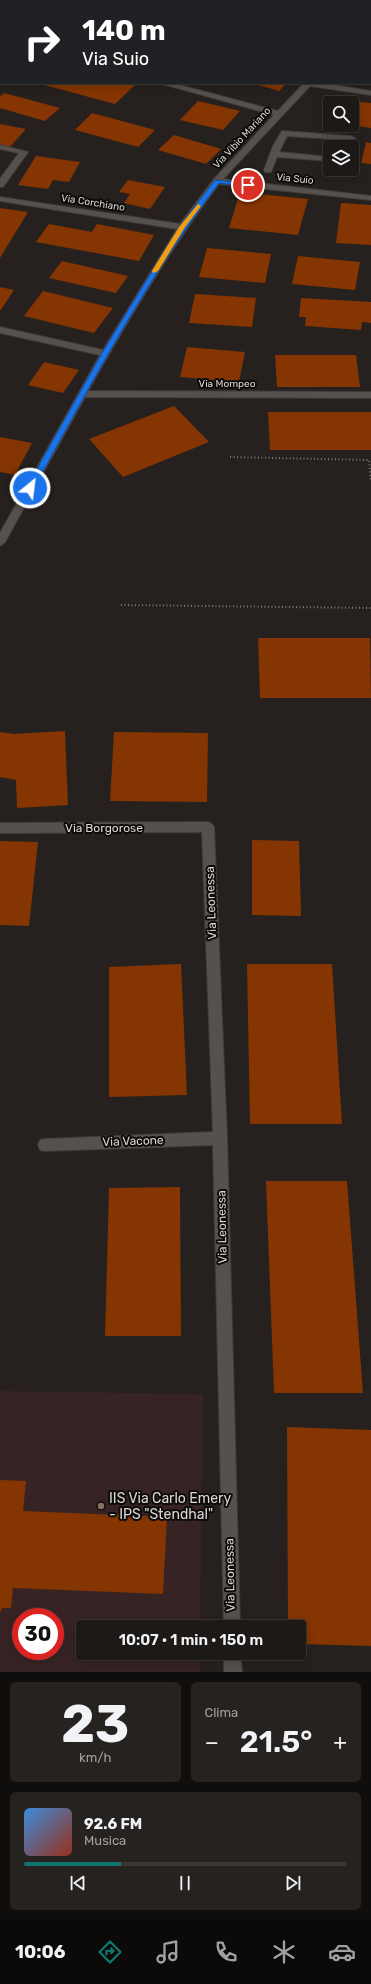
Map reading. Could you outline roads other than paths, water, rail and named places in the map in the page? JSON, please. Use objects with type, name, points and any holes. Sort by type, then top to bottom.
[{"type":"street","points":[[167,84],[279,114]]},
{"type":"street","name":"Via Vibio Mariano","points":[[0,542],[105,353],[182,227],[217,181],[268,146],[279,114],[307,84]]},
{"type":"street","points":[[314,84],[371,93]]},
{"type":"street","points":[[268,146],[285,133],[289,132],[351,138]]},
{"type":"street","points":[[268,146],[323,158]]},
{"type":"street","points":[[268,146],[268,170]]},
{"type":"street","points":[[0,147],[24,152],[0,185]]},
{"type":"street","name":"Via Suio","points":[[217,181],[371,198]]},
{"type":"street","name":"Via Corchiano","points":[[0,199],[182,227]]},
{"type":"street","points":[[0,330],[105,353]]},
{"type":"street","name":"Via Mompeo","points":[[83,394],[371,395]]},
{"type":"street","name":"Via Borgorose","points":[[0,828],[208,827]]},
{"type":"street","name":"Via Leonessa","points":[[208,827],[220,1138],[232,1620]]},
{"type":"street","name":"Via Vacone","points":[[45,1144],[220,1138]]},
{"type":"street","points":[[232,1660],[233,1672]]},
{"type":"place","name":"IIS Via Carlo Emery - IPS \"Stendhal\"","points":[[101,1506]]}]
